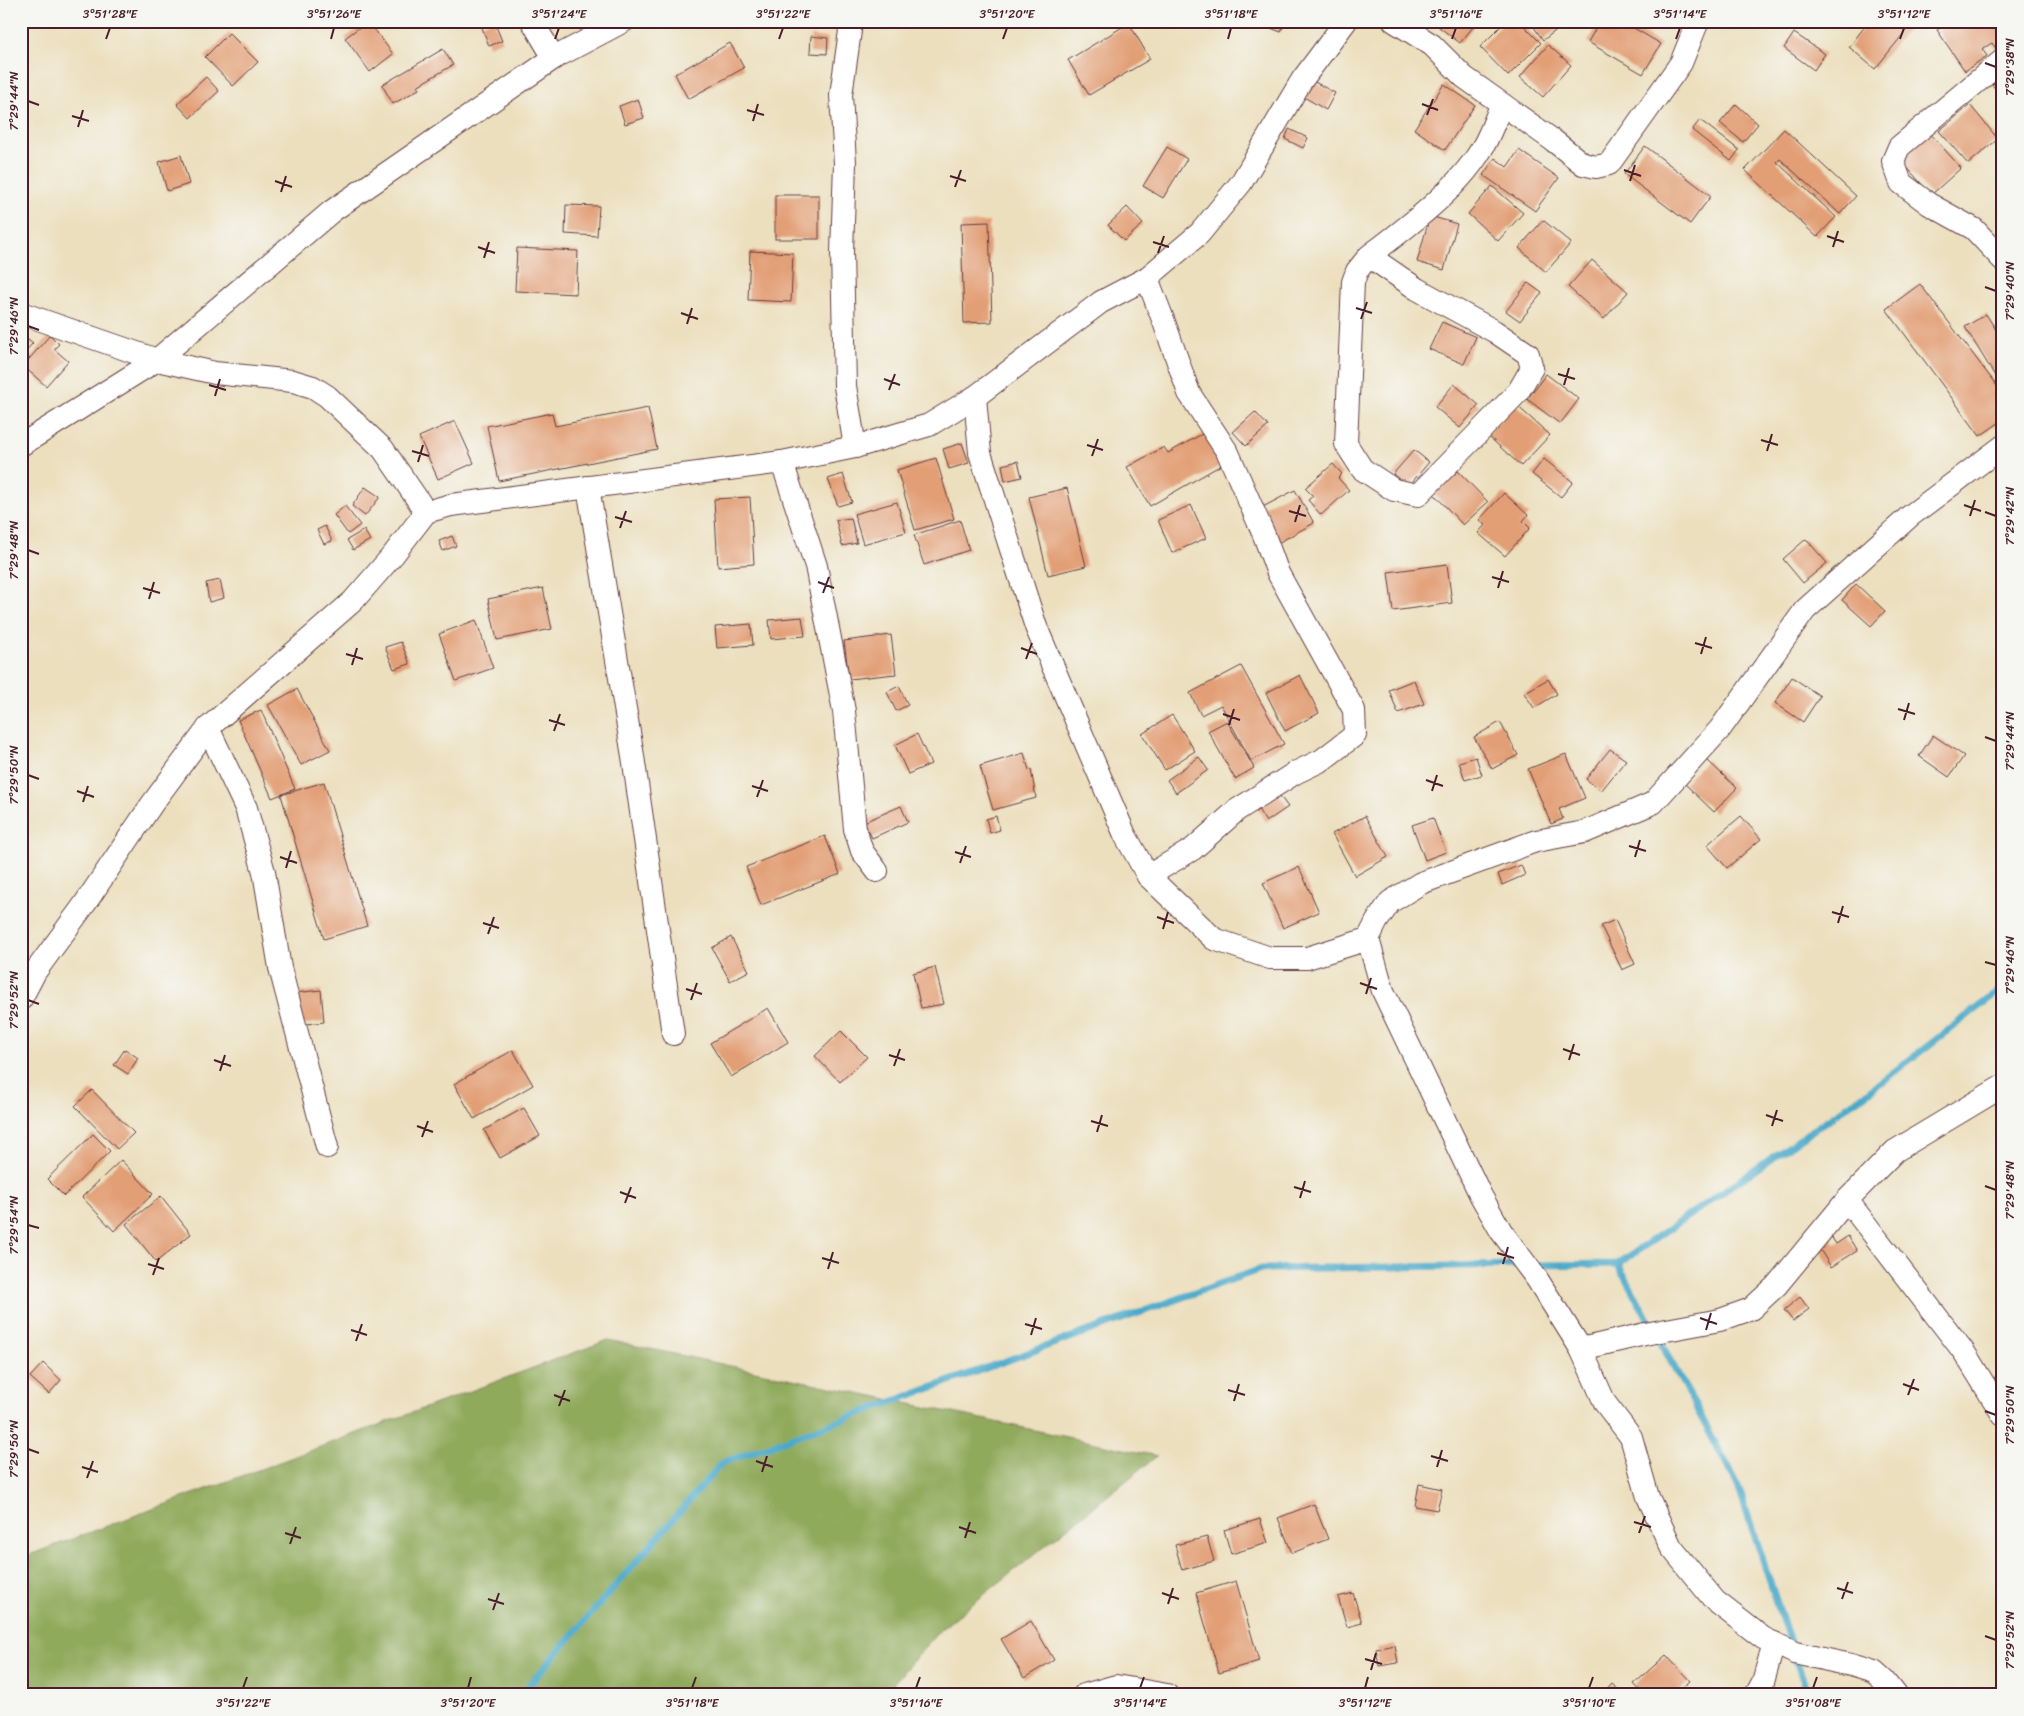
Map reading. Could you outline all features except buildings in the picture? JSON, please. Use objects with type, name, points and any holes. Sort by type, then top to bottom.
[{"type":"street","points":[[532,21],[554,58]]},
{"type":"street","points":[[21,445],[157,360],[332,210],[554,58],[624,21]]},
{"type":"street","points":[[848,21],[850,31],[841,95],[845,163],[842,252],[845,386],[855,447]]},
{"type":"street","points":[[21,999],[35,972],[84,905],[152,804],[208,728],[353,601],[393,555],[426,512],[451,505],[782,462],[855,447],[929,425],[975,397],[1101,302],[1146,278],[1200,233],[1241,183],[1302,80],[1346,21]]},
{"type":"street","points":[[1394,21],[1432,44],[1464,77],[1583,164],[1596,168],[1609,164],[1680,63],[1698,21]]},
{"type":"street","points":[[2003,60],[1899,147],[1893,161],[1901,182],[1928,204],[1974,229],[2003,260]]},
{"type":"street","points":[[1370,256],[1417,289],[1494,331],[1528,354],[1532,368],[1518,392],[1418,495],[1394,490],[1362,469],[1346,444],[1352,282],[1357,271],[1370,256],[1409,226],[1453,185],[1482,150],[1502,104]]},
{"type":"street","points":[[1146,278],[1189,393],[1228,453],[1264,535],[1278,573],[1354,710],[1355,735],[1322,760],[1295,773],[1237,810],[1193,849],[1148,876]]},
{"type":"street","points":[[21,313],[157,360],[215,373],[293,381],[313,387],[327,396],[383,449],[426,512]]},
{"type":"street","points":[[975,397],[980,453],[1036,627],[1125,835],[1148,876],[1214,939],[1270,958],[1308,958],[1368,939]]},
{"type":"street","points":[[1895,1695],[1874,1672],[1795,1652],[1763,1638],[1714,1601],[1671,1546],[1648,1497],[1631,1437],[1605,1402],[1581,1349],[1537,1279],[1501,1231],[1481,1196],[1383,991],[1368,939],[1390,902],[1421,883],[1536,841],[1585,832],[1653,803],[1720,729],[1805,610],[1910,516],[2003,446]]},
{"type":"street","points":[[782,462],[816,566],[844,711],[855,829],[862,851],[878,871]]},
{"type":"street","points":[[588,487],[634,766],[673,1034]]},
{"type":"street","points":[[208,728],[246,808],[264,872],[280,968],[327,1147]]},
{"type":"street","points":[[1581,1349],[1645,1334],[1720,1320],[1751,1309],[1776,1286],[1847,1200],[1895,1151],[2003,1086]]},
{"type":"street","points":[[1847,1200],[1964,1352],[2003,1415]]},
{"type":"street","points":[[1756,1695],[1763,1682],[1774,1643]]},
{"type":"street","points":[[1084,1695],[1116,1686],[1167,1695]]},
{"type":"green space","points":[[608,1340],[1157,1456],[940,1630],[883,1695],[21,1695],[21,1558]]},
{"type":"waterway","points":[[1532,1265],[1618,1264],[1864,1095],[2003,988]]},
{"type":"waterway","points":[[1618,1264],[1737,1483],[1791,1645]]},
{"type":"waterway","points":[[522,1695],[722,1463],[1261,1269],[1521,1265]]},
{"type":"waterway","points":[[1795,1657],[1808,1695]]}]
